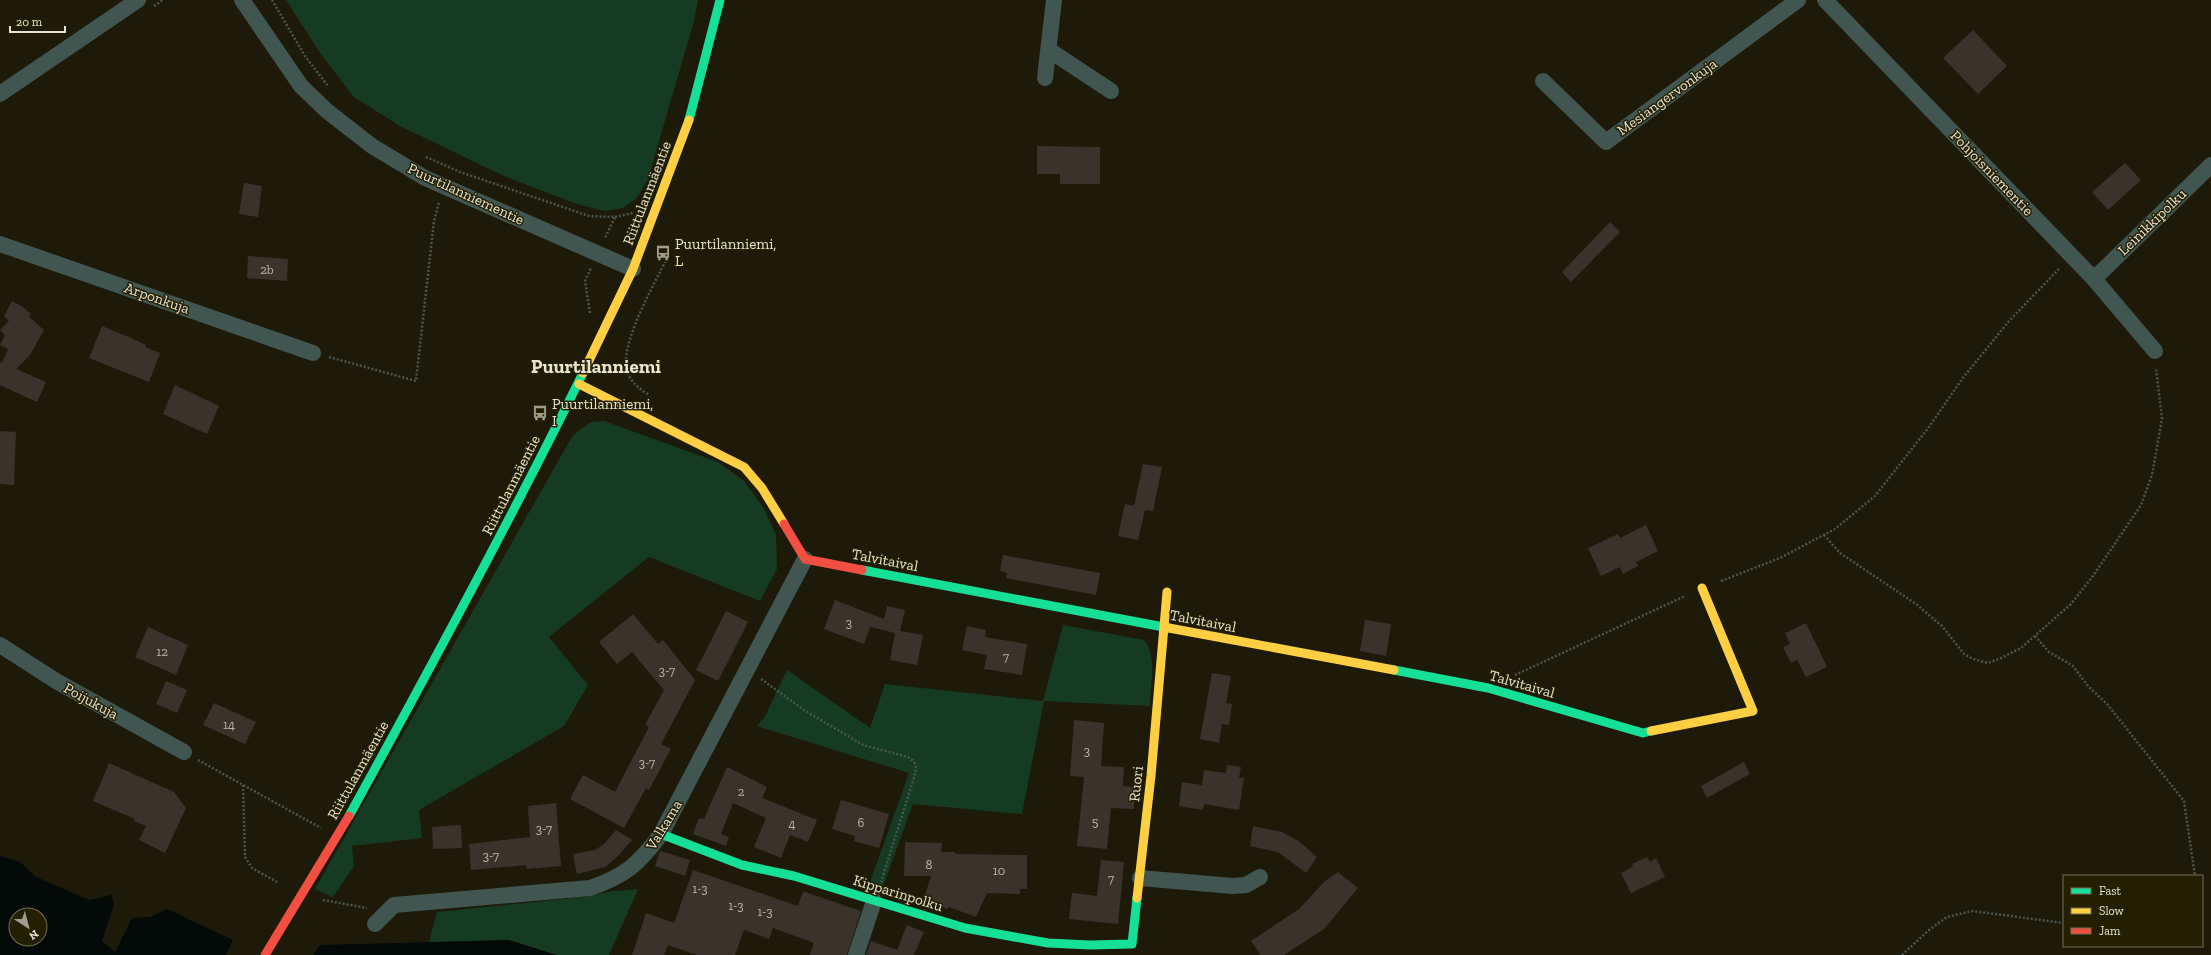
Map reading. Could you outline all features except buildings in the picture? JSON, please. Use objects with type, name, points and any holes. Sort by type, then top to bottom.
[{"type":"street","points":[[0,94],[138,0]]},
{"type":"street","name":"Puurtilanniementie","points":[[242,0],[301,86],[327,111],[372,146],[425,178],[633,269]]},
{"type":"street","name":"Riittulanmäentie","points":[[264,955],[337,838],[442,648],[579,384],[608,324],[633,269],[689,120],[720,0]]},
{"type":"street","points":[[1045,78],[1054,0]]},
{"type":"street","name":"Mesiangervonkuja","points":[[1543,81],[1606,142],[1798,0]]},
{"type":"street","name":"Pohjoisniementie","points":[[1825,0],[2094,279],[2154,351]]},
{"type":"street","points":[[1049,50],[1111,91]]},
{"type":"street","name":"Leinikkipolku","points":[[2094,279],[2211,165]]},
{"type":"street","name":"Arponkuja","points":[[0,244],[313,353]]},
{"type":"street","points":[[579,384],[744,467],[762,488],[805,559]]},
{"type":"street","name":"Talvitaival","points":[[805,559],[1488,688],[1643,733],[1753,711],[1702,588]]},
{"type":"street","name":"Valkama","points":[[394,905],[590,888],[613,880],[632,868],[647,853],[661,834],[805,559]]},
{"type":"street","name":"Ruori","points":[[1132,944],[1140,878],[1167,592]]},
{"type":"street","name":"Poijukuja","points":[[0,645],[56,681],[184,752]]},
{"type":"street","name":"Kipparinpolku","points":[[661,834],[736,863],[798,877],[988,934],[1080,946],[1132,944]]},
{"type":"street","points":[[1140,878],[1233,886],[1246,885],[1260,877]]},
{"type":"street","points":[[856,955],[874,901]]},
{"type":"street","points":[[374,924],[394,905]]},
{"type":"path","points":[[272,0],[305,56],[333,91]]},
{"type":"path","points":[[424,156],[460,172],[589,216],[615,218],[585,281],[591,318],[608,324],[631,336]]},
{"type":"path","points":[[313,353],[416,381],[434,221],[444,186]]},
{"type":"path","points":[[650,395],[631,380],[626,368],[631,336],[667,258],[663,253]]},
{"type":"path","points":[[1488,688],[1702,588],[1780,558],[1835,529],[1875,496],[1929,427],[1962,379],[2010,321],[2072,256]]},
{"type":"path","points":[[1824,535],[1840,553],[1916,604],[1942,626],[1964,654],[1973,659],[1988,663],[2021,648],[2071,604],[2093,576],[2141,505],[2152,475],[2162,419],[2154,351]]},
{"type":"path","points":[[2035,636],[2049,652],[2074,666],[2088,686],[2107,704],[2184,801],[2195,875]]},
{"type":"path","points":[[748,669],[804,710],[863,745],[914,760],[917,766],[914,778],[874,901]]},
{"type":"path","points":[[184,752],[337,838]]},
{"type":"path","points":[[243,785],[245,857],[252,868],[277,882]]},
{"type":"path","points":[[317,898],[368,908],[394,905]]},
{"type":"path","points":[[1902,955],[1929,930],[1947,917],[1972,911],[2063,923]]},
{"type":"green space","points":[[286,0],[698,0],[694,21],[648,179],[637,198],[623,208],[604,211],[574,203],[506,177],[400,126],[354,97],[322,56]]},
{"type":"green space","points":[[604,421],[718,462],[744,481],[763,507],[776,534],[777,569],[760,601],[649,557],[549,637],[588,685],[564,726],[419,810],[422,838],[352,846],[354,866],[333,897],[315,889],[573,435],[591,422]]},
{"type":"green space","points":[[1063,625],[1144,640],[1151,654],[1152,663],[1150,706],[1044,701],[1022,814],[913,804],[882,889],[869,885],[909,773],[757,726],[764,718],[787,670],[870,728],[885,684],[1043,701]]},
{"type":"green space","points":[[638,889],[609,955],[556,955],[509,940],[429,942],[437,912],[583,897],[613,891]]},
{"type":"shaded area","points":[[0,856],[20,862],[36,877],[89,900],[112,895],[114,905],[102,941],[115,952],[132,918],[150,917],[167,909],[233,940],[226,955],[0,955]]},
{"type":"shaded area","points":[[509,940],[556,955],[313,955],[320,945]]},
{"type":"traffic: fast","points":[[689,120],[720,0]]},
{"type":"traffic: fast","points":[[349,816],[469,596],[583,373]]},
{"type":"traffic: fast","points":[[862,570],[1169,628]]},
{"type":"traffic: fast","points":[[1394,670],[1488,688],[1643,733],[1651,731]]},
{"type":"traffic: fast","points":[[661,834],[742,865],[794,876],[965,928],[1048,943],[1090,945],[1132,944],[1137,898]]},
{"type":"traffic: slow","points":[[583,373],[633,269],[689,120]]},
{"type":"traffic: slow","points":[[579,384],[744,467],[762,488],[784,524]]},
{"type":"traffic: slow","points":[[1651,731],[1753,711],[1702,588]]},
{"type":"traffic: slow","points":[[1137,898],[1151,776],[1167,592]]},
{"type":"traffic: slow","points":[[1169,628],[1394,670]]},
{"type":"traffic: jam","points":[[784,524],[805,559],[862,570]]},
{"type":"traffic: jam","points":[[265,955],[349,816]]},
{"type":"place","name":"Puurtilanniemi, L","points":[[663,253]]},
{"type":"place","name":"Puurtilanniemi, I","points":[[540,413]]},
{"type":"district","name":"Puurtilanniemi","points":[[596,366]]}]
